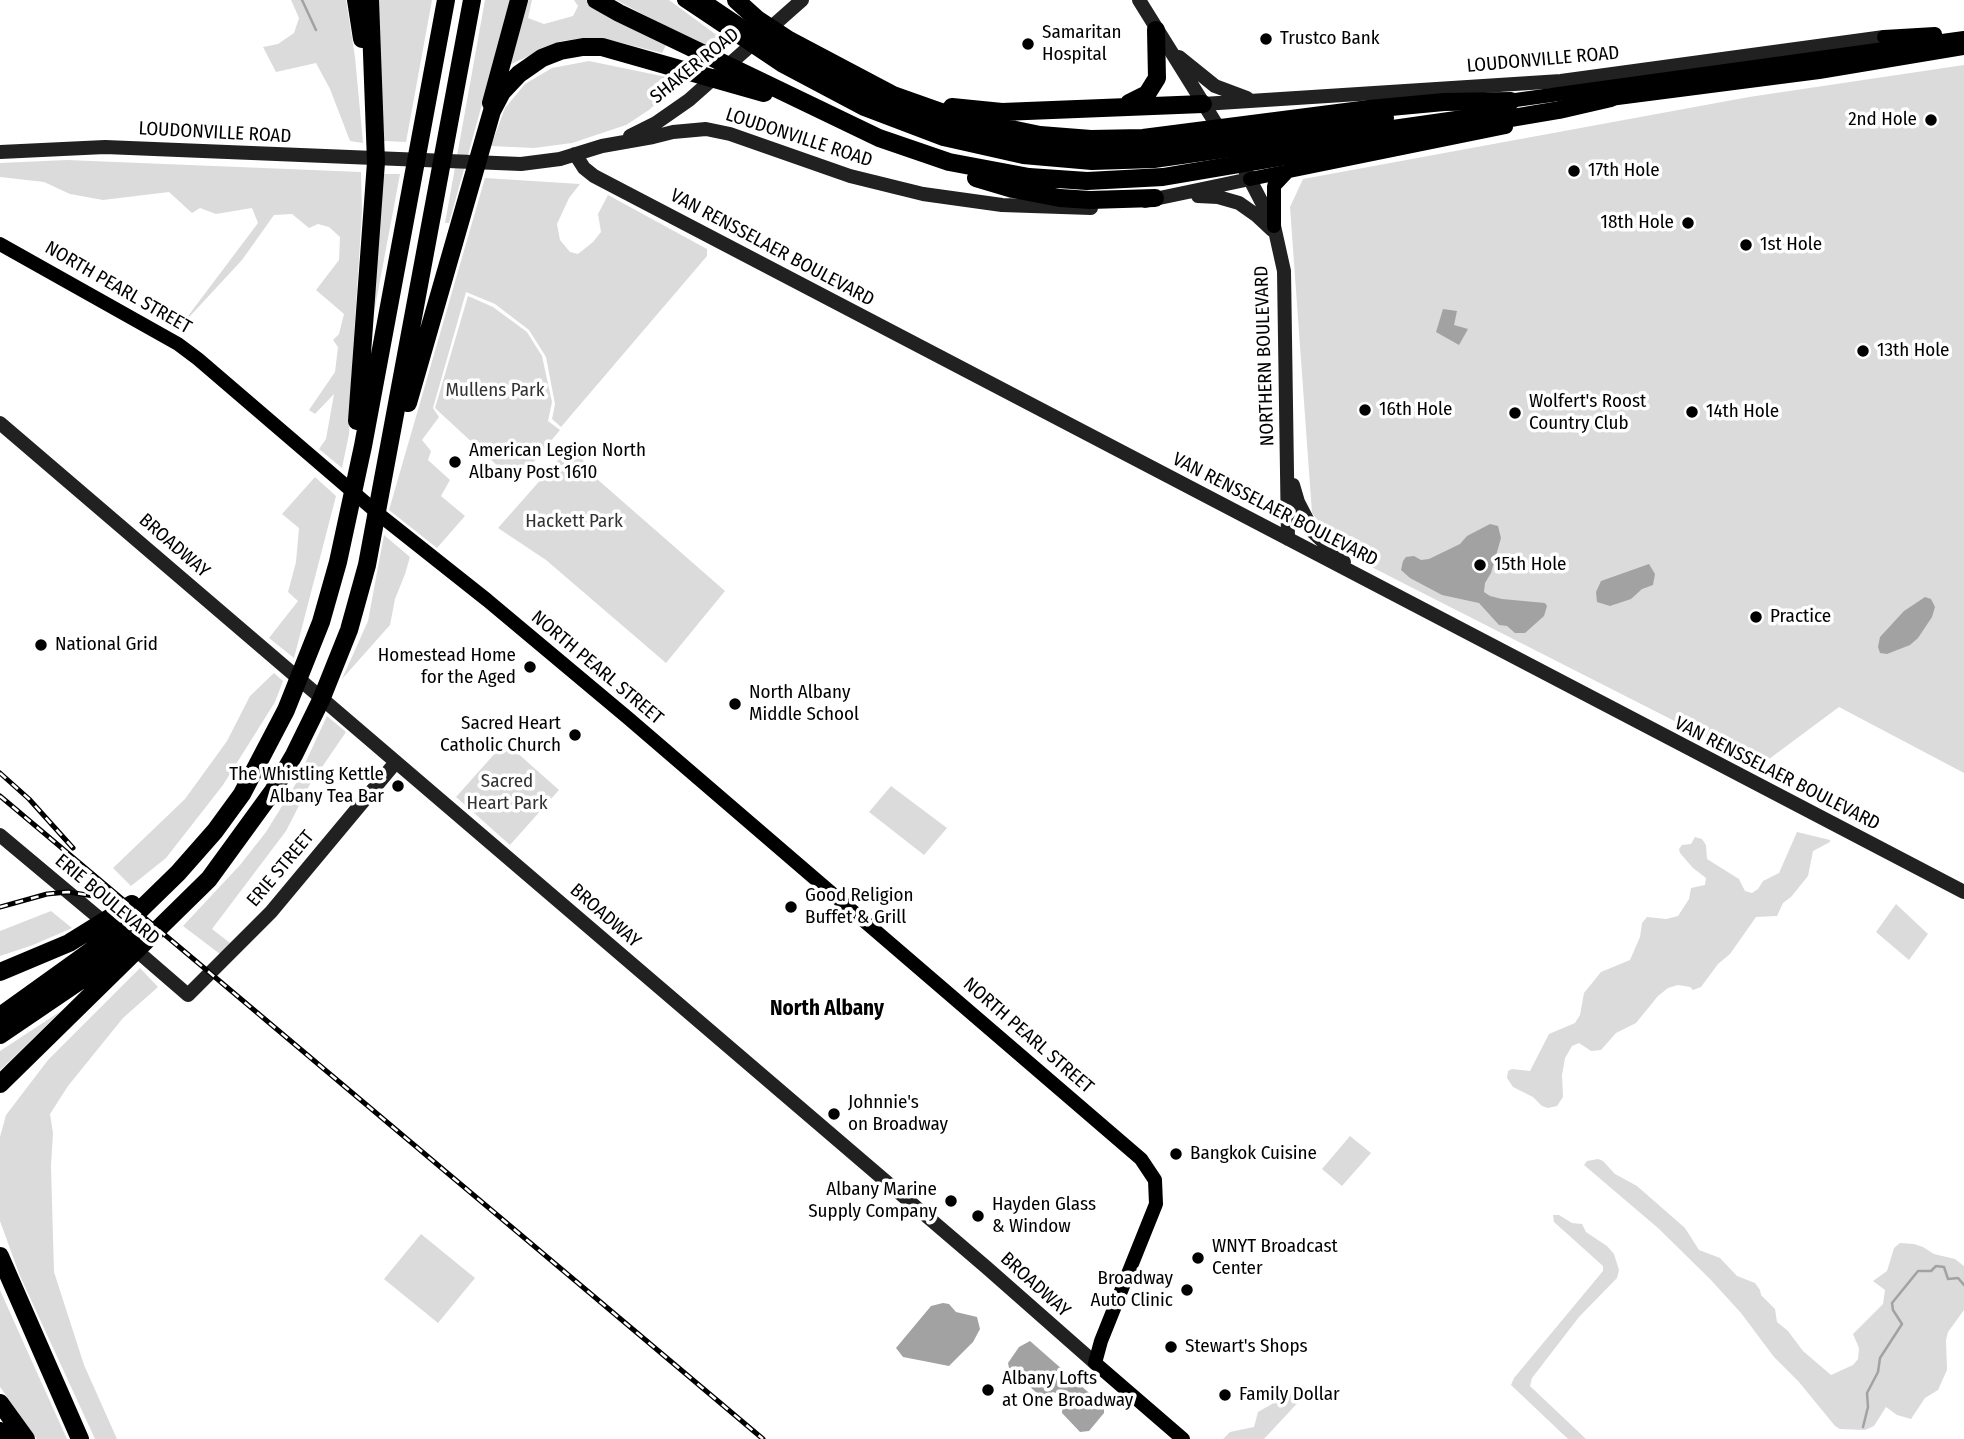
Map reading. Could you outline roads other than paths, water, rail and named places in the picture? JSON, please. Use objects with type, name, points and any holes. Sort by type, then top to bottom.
[{"type":"highway","points":[[356,0],[376,136]]},
{"type":"highway","points":[[358,445],[373,226],[376,136],[370,0]]},
{"type":"highway","points":[[0,1101],[55,1031],[96,968],[139,911],[216,816],[283,717],[318,633],[346,522],[358,445],[446,0]]},
{"type":"highway","points":[[0,1035],[96,968],[195,887],[251,823],[284,774],[308,729],[341,653],[369,553],[472,0]]},
{"type":"highway","points":[[485,134],[492,95],[519,0]]},
{"type":"highway","points":[[596,0],[846,124]]},
{"type":"highway","points":[[736,0],[778,33],[908,102],[974,123],[1030,134],[1134,139],[1369,108],[1444,102],[1511,101]]},
{"type":"highway","points":[[1122,107],[1142,98],[1155,83],[1161,36]]},
{"type":"highway","points":[[387,459],[410,397],[485,134],[499,97],[519,74],[551,54],[583,47],[620,51],[721,80],[762,92],[846,124],[931,163],[1030,193],[1090,200],[1155,198]]},
{"type":"highway","points":[[858,77],[924,100],[973,110],[1206,108]]},
{"type":"highway","points":[[895,145],[948,162],[1008,174],[1068,180],[1133,180],[1185,174],[1611,99]]},
{"type":"highway","points":[[0,972],[69,943],[123,911],[174,871]]},
{"type":"highway","points":[[0,1016],[96,968]]},
{"type":"highway","points":[[0,1084],[55,1031]]},
{"type":"highway","points":[[0,1255],[50,1373]]},
{"type":"highway","points":[[0,1265],[80,1439]]},
{"type":"highway","points":[[0,1403],[26,1439]]},
{"type":"highway","points":[[0,1431],[6,1439]]},
{"type":"main road","points":[[684,0],[781,65],[876,115],[955,143],[1051,160],[1106,163],[1173,159],[1493,113],[1819,72],[1964,48]]},
{"type":"main road","points":[[703,0],[779,51],[874,101],[947,129],[1032,147],[1094,152],[1163,149],[1511,101],[1882,43],[1964,36]]},
{"type":"main road","points":[[1819,72],[1872,59],[1882,43]]},
{"type":"main road","points":[[1248,176],[1565,115],[1611,99]]},
{"type":"main road","points":[[1275,230],[1275,186],[1279,178],[1289,170]]},
{"type":"main road","name":"NORTH PEARL STREET","points":[[0,244],[186,349],[381,516],[487,600],[628,719],[1141,1159],[1154,1176],[1157,1197],[1152,1217],[1101,1341],[1095,1363]]},
{"type":"main road","name":"BROADWAY","points":[[1095,1363],[1183,1439]]},
{"type":"street","name":"SHAKER ROAD","points":[[602,146],[644,129],[678,108],[802,0]]},
{"type":"street","name":"NORTHERN BOULEVARD","points":[[1139,0],[1248,176],[1275,230],[1283,260],[1286,297],[1288,538]]},
{"type":"street","points":[[1161,36],[1196,72],[1215,86],[1236,95],[1263,100]]},
{"type":"street","name":"LOUDONVILLE ROAD","points":[[1206,108],[1263,100],[1561,80],[1882,43]]},
{"type":"street","name":"LOUDONVILLE ROAD","points":[[0,152],[105,147],[501,164],[535,163],[682,130],[706,129],[730,134],[868,181],[961,200],[1021,206],[1085,208],[1132,205],[1248,176]]},
{"type":"street","name":"VAN RENSSELAER BOULEVARD","points":[[575,154],[584,168],[594,176],[1964,892]]},
{"type":"street","points":[[1176,195],[1233,200],[1275,230]]},
{"type":"street","name":"BROADWAY","points":[[0,423],[1095,1363]]},
{"type":"street","points":[[1288,440],[1295,492],[1309,525],[1355,573]]},
{"type":"street","name":"ERIE STREET","points":[[188,995],[271,912],[396,762]]},
{"type":"street","name":"ERIE BOULEVARD","points":[[0,835],[188,995]]},
{"type":"waterway","points":[[302,0],[316,30]]},
{"type":"waterway","points":[[1863,1427],[1868,1407],[1867,1393],[1878,1372],[1880,1358],[1902,1324],[1893,1310],[1892,1303],[1918,1271],[1931,1271],[1936,1266],[1944,1267],[1948,1279],[1958,1278],[1964,1285]]},
{"type":"railway","points":[[0,773],[29,799],[73,848]]},
{"type":"railway","points":[[0,796],[763,1439]]},
{"type":"railway","points":[[0,907],[47,894],[68,892],[100,897],[121,907]]},
{"type":"place","name":"Trustco Bank","points":[[1266,39]]},
{"type":"place","name":"Samaritan Hospital","points":[[1028,44]]},
{"type":"place","name":"2nd Hole","points":[[1931,120]]},
{"type":"place","name":"17th Hole","points":[[1574,171]]},
{"type":"place","name":"18th Hole","points":[[1688,223]]},
{"type":"place","name":"1st Hole","points":[[1746,245]]},
{"type":"place","name":"13th Hole","points":[[1863,351]]},
{"type":"place","name":"16th Hole","points":[[1365,410]]},
{"type":"place","name":"14th Hole","points":[[1692,412]]},
{"type":"place","name":"Wolfert's Roost Country Club","points":[[1515,413]]},
{"type":"place","name":"American Legion North Albany Post 1610","points":[[455,462]]},
{"type":"place","name":"15th Hole","points":[[1480,565]]},
{"type":"place","name":"Practice","points":[[1756,617]]},
{"type":"place","name":"National Grid","points":[[41,645]]},
{"type":"place","name":"Homestead Home for the Aged","points":[[530,667]]},
{"type":"place","name":"North Albany Middle School","points":[[735,704]]},
{"type":"place","name":"Sacred Heart Catholic Church","points":[[575,735]]},
{"type":"place","name":"The Whistling Kettle Albany Tea Bar","points":[[398,786]]},
{"type":"place","name":"Good Religion Buffet & Grill","points":[[791,907]]},
{"type":"place","name":"Johnnie's on Broadway","points":[[834,1114]]},
{"type":"place","name":"Bangkok Cuisine","points":[[1176,1154]]},
{"type":"place","name":"Albany Marine Supply Company","points":[[951,1201]]},
{"type":"place","name":"Hayden Glass & Window","points":[[978,1216]]},
{"type":"place","name":"WNYT Broadcast Center","points":[[1198,1258]]},
{"type":"place","name":"Broadway Auto Clinic","points":[[1187,1290]]},
{"type":"place","name":"Stewart's Shops","points":[[1171,1347]]},
{"type":"place","name":"Albany Lofts at One Broadway","points":[[988,1390]]},
{"type":"place","name":"Family Dollar","points":[[1225,1395]]},
{"type":"district","name":"North Albany","points":[[827,1009]]},
{"type":"park label","name":"Mullens Park","points":[[495,391]]},
{"type":"park label","name":"Hackett Park","points":[[574,522]]},
{"type":"park label","name":"Sacred Heart Park","points":[[507,793]]}]
